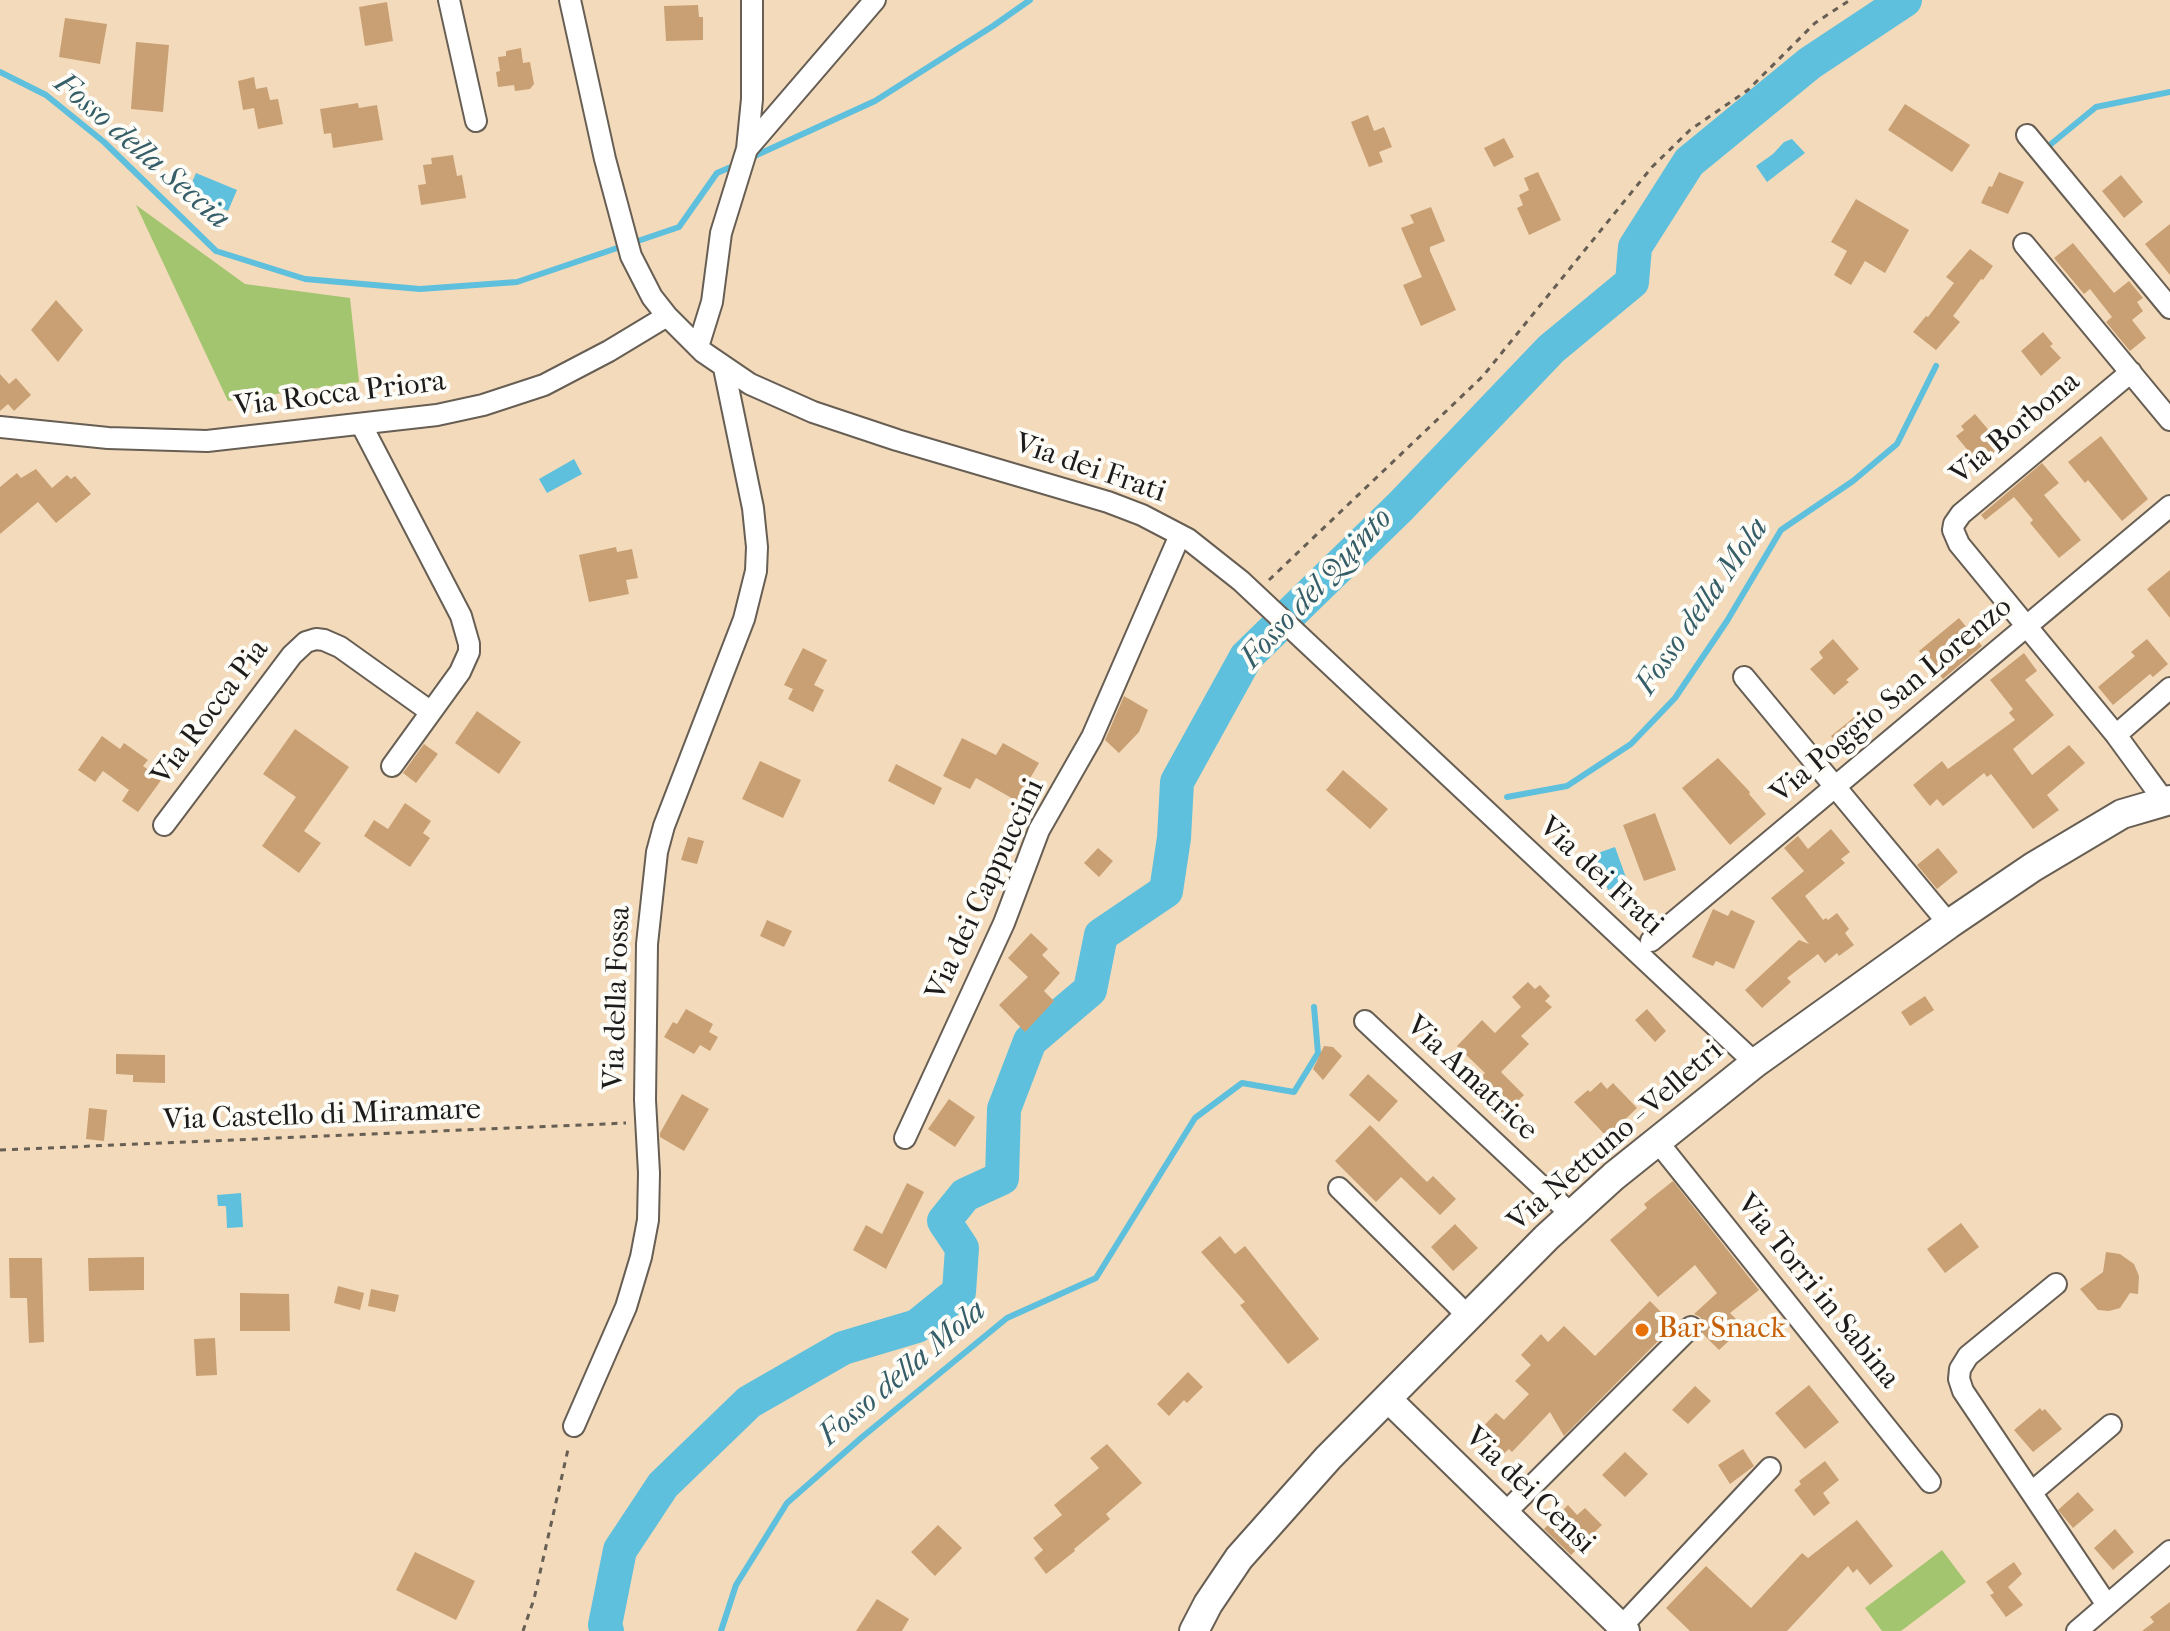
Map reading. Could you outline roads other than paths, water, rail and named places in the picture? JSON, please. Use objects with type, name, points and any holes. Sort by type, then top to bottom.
[{"type":"main road","name":"Via Nettuno - Velletri","points":[[1194,1631],[1239,1558],[1328,1458],[1571,1214],[1755,1063],[1949,924],[2033,867],[2122,814],[2167,801]]},
{"type":"street","points":[[449,0],[476,121]]},
{"type":"street","name":"Via dei Frati","points":[[570,0],[595,119],[631,256],[644,284],[667,316],[698,347],[724,368],[758,388],[813,412],[906,443],[1095,497],[1142,515],[1180,535],[1223,565],[1755,1063]]},
{"type":"street","points":[[698,347],[712,302],[718,249],[747,149],[752,99],[752,0]]},
{"type":"street","points":[[747,149],[875,0]]},
{"type":"street","points":[[2027,135],[2170,308]]},
{"type":"street","points":[[2024,244],[2170,420]]},
{"type":"street","name":"Via Rocca Priora","points":[[0,427],[108,438],[191,441],[445,414],[521,394],[587,364],[667,316]]},
{"type":"street","name":"Via della Fossa","points":[[574,1426],[619,1328],[641,1257],[648,1220],[645,1122],[647,944],[657,852],[664,826],[744,619],[757,562],[753,508],[724,368]]},
{"type":"street","name":"Via Borbona","points":[[2131,372],[1961,514],[1954,524],[1954,534],[2167,801]]},
{"type":"street","points":[[361,424],[461,616],[469,652],[465,664],[392,766]]},
{"type":"street","name":"Via Poggio San Lorenzo","points":[[1651,941],[2170,506]]},
{"type":"street","name":"Via dei Cappuccini","points":[[905,1138],[1004,923],[1039,830],[1092,737],[1180,535]]},
{"type":"street","name":"Via Rocca Pia","points":[[164,825],[292,655],[306,642],[324,640],[340,647],[431,712]]},
{"type":"street","points":[[1744,677],[1949,924]]},
{"type":"street","points":[[2116,735],[2170,688]]},
{"type":"street","name":"Via Amatrice","points":[[1365,1021],[1571,1214]]},
{"type":"street","name":"Via Torri in Sabina","points":[[1657,1141],[1930,1482]]},
{"type":"street","points":[[1339,1188],[1468,1316]]},
{"type":"street","points":[[2056,1284],[1968,1356],[1959,1374],[1963,1391],[2107,1605]]},
{"type":"street","points":[[1506,1512],[1691,1327]]},
{"type":"street","name":"Via dei Censi","points":[[1387,1398],[1624,1629]]},
{"type":"street","points":[[2032,1492],[2111,1425]]},
{"type":"street","points":[[1624,1629],[1770,1468]]},
{"type":"street","points":[[2077,1631],[2170,1551]]},
{"type":"water","points":[[1792,139],[1805,153],[1767,182],[1756,166],[1784,142]]},
{"type":"water","points":[[196,173],[237,190],[228,211],[187,194]]},
{"type":"water","points":[[574,459],[582,474],[547,493],[539,479]]},
{"type":"water","points":[[1615,847],[1628,883],[1608,890],[1595,854]]},
{"type":"water","points":[[241,1193],[243,1227],[227,1228],[226,1206],[218,1206],[217,1195]]},
{"type":"waterway","name":"Fosso della Seccia","points":[[748,159],[875,101],[1030,0]]},
{"type":"waterway","name":"Fosso del Quinto","points":[[607,1631],[605,1625],[620,1550],[663,1485],[749,1402],[843,1348],[917,1326],[959,1292],[962,1248],[944,1221],[965,1195],[1002,1178],[1004,1109],[1030,1041],[1090,990],[1101,935],[1166,891],[1174,838],[1177,782],[1246,657],[1401,506],[1551,349],[1632,282],[1635,247],[1689,162],[1810,63],[1905,0]]},
{"type":"waterway","name":"Fosso della Seccia","points":[[0,72],[46,95],[104,142],[216,251],[305,279],[420,289],[517,282],[679,227],[717,173],[738,164]]},
{"type":"waterway","name":"Fosso della Mola","points":[[2051,144],[2096,107],[2170,92]]},
{"type":"waterway","name":"Fosso della Mola","points":[[1507,797],[1567,786],[1631,744],[1675,698],[1727,621],[1781,530],[1853,481],[1897,444],[1936,366]]},
{"type":"waterway","name":"Fosso della Mola","points":[[721,1631],[736,1585],[787,1503],[1007,1318],[1096,1278],[1195,1118],[1242,1083],[1294,1092],[1318,1053],[1314,1007]]},
{"type":"place","name":"Bar Snack","points":[[1642,1330]]}]
